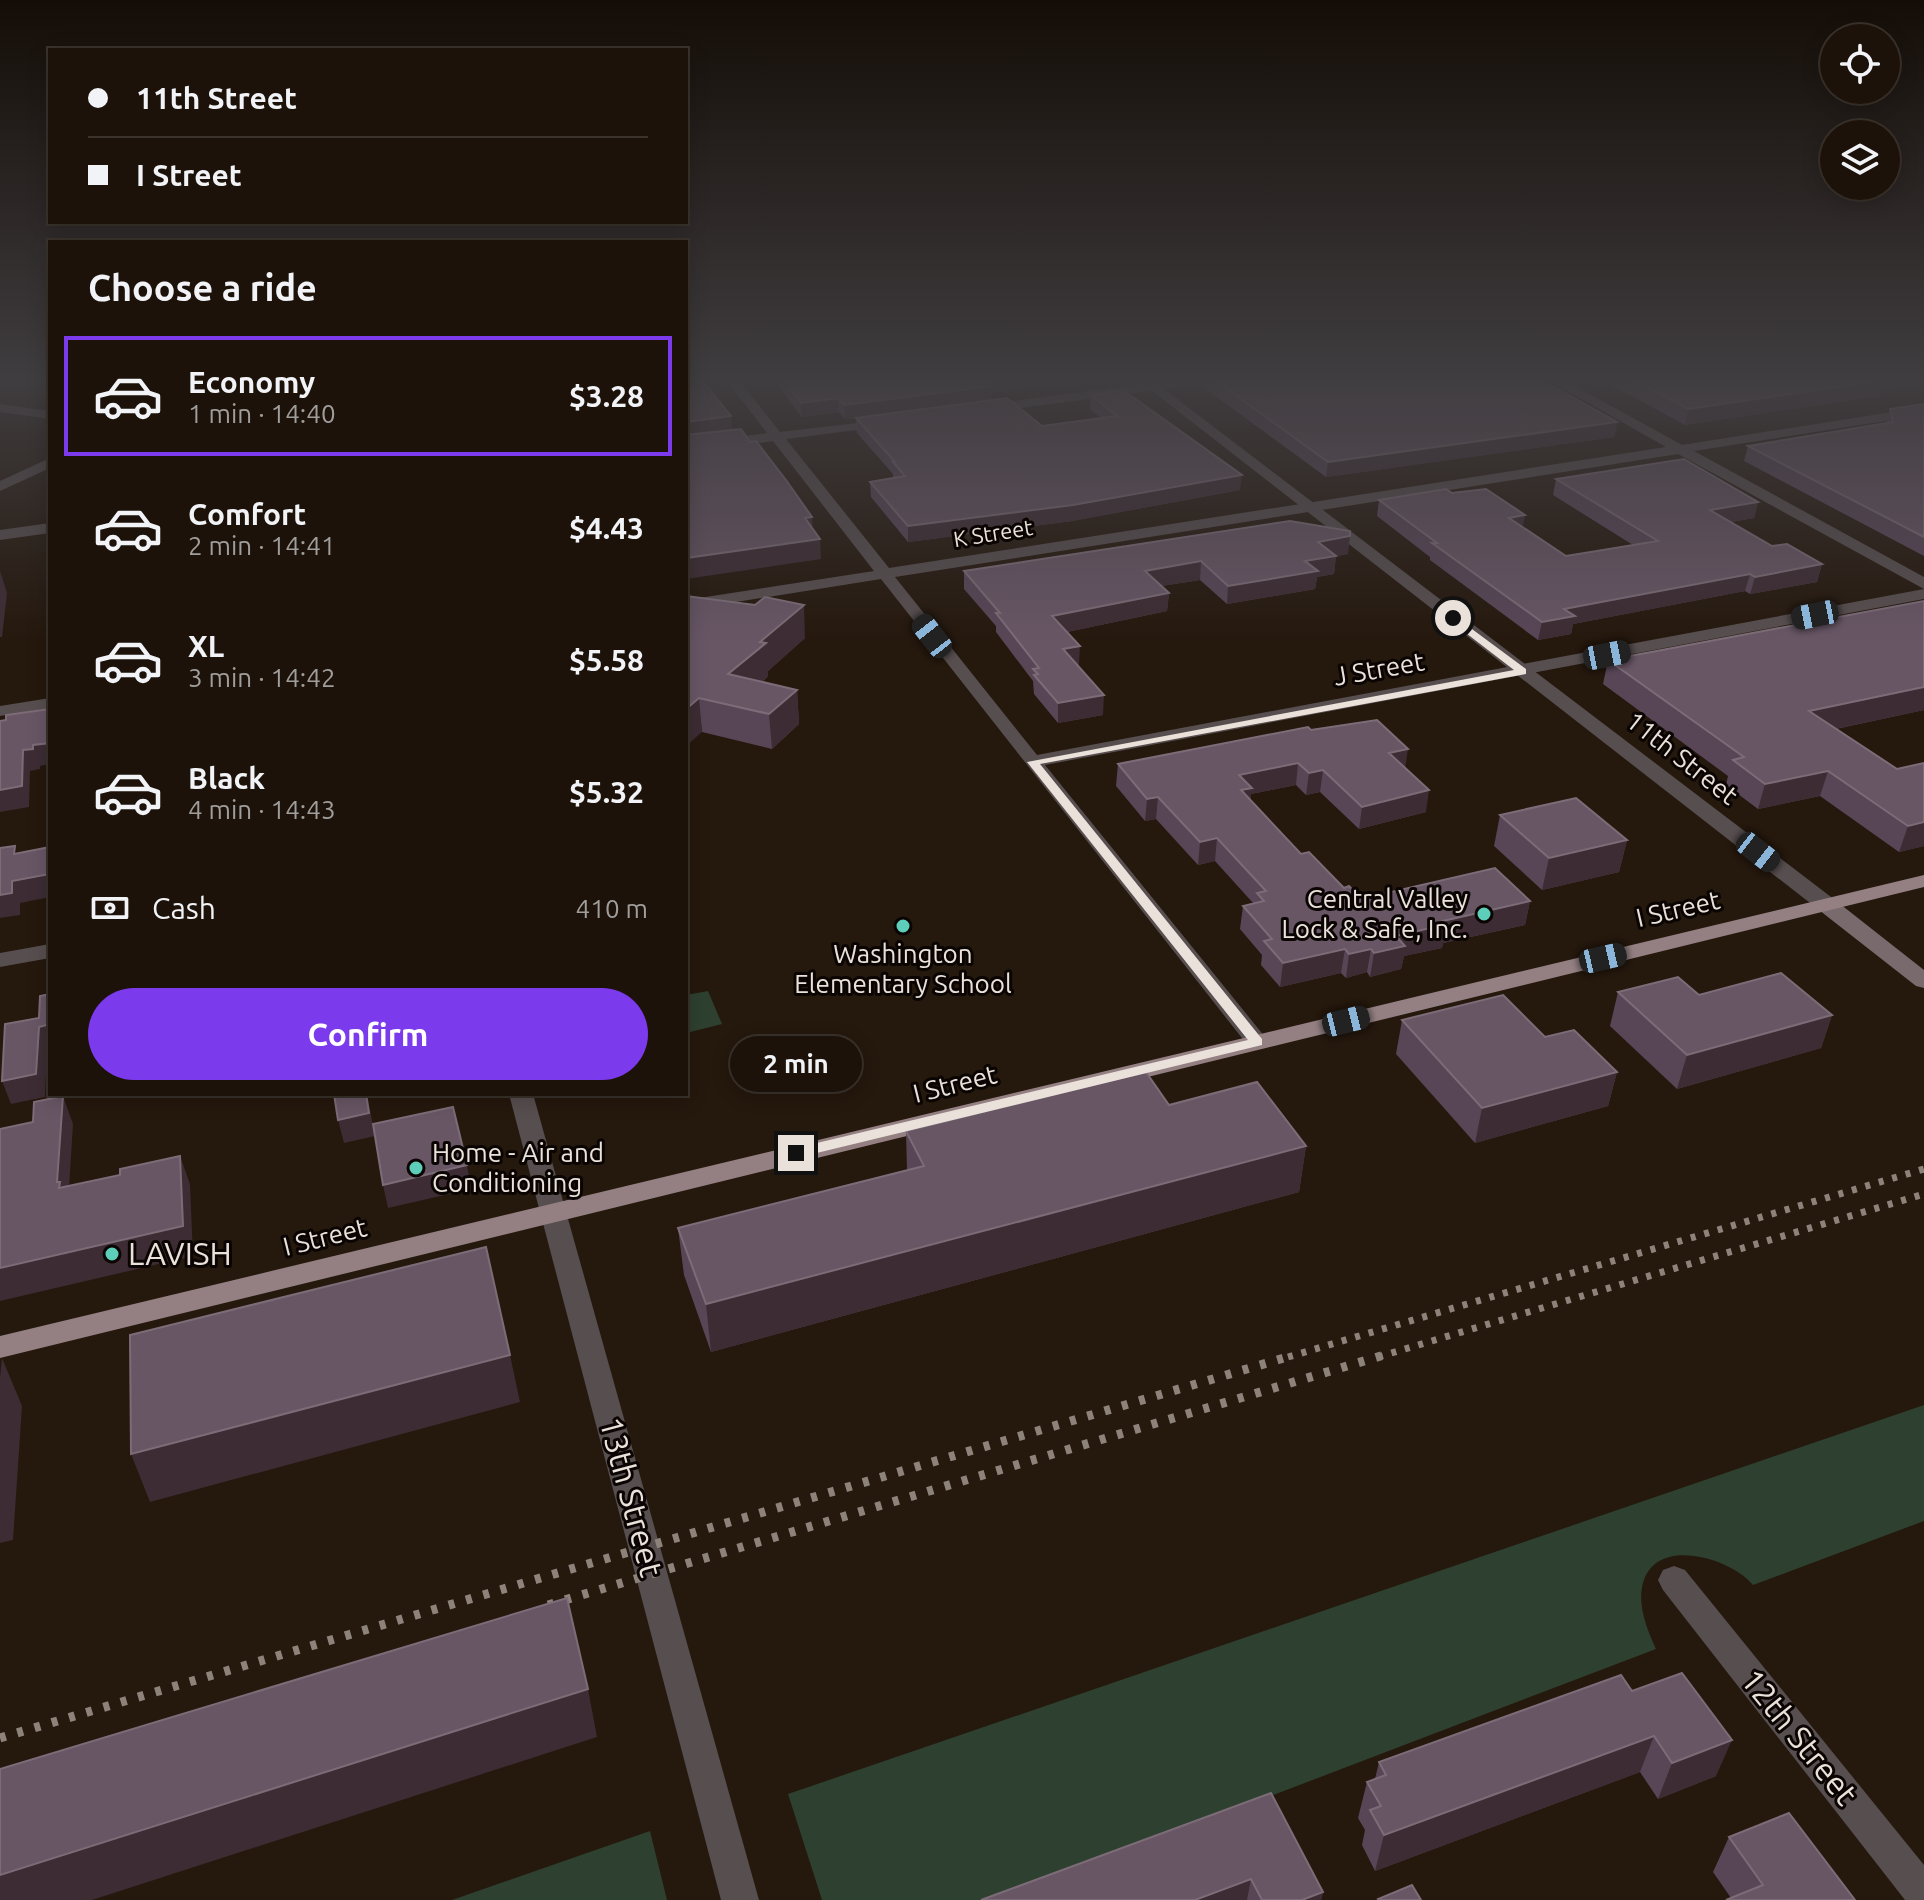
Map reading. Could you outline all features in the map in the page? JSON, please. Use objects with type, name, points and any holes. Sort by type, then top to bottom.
[{"type":"main road","name":"I Street","points":[[0,1347],[1924,881]]},
{"type":"main road","name":"11th Street","points":[[1827,905],[1924,981]]},
{"type":"street","points":[[0,487],[45,465]]},
{"type":"street","points":[[798,465],[1257,1042]]},
{"type":"street","name":"11th Street","points":[[1253,465],[1827,905]]},
{"type":"street","name":"K Street","points":[[688,605],[1585,465]]},
{"type":"street","points":[[1706,465],[1924,584]]},
{"type":"street","points":[[0,535],[48,528]]},
{"type":"street","name":"J Street","points":[[1032,762],[1924,594]]},
{"type":"street","points":[[0,711],[48,703]]},
{"type":"street","points":[[0,960],[48,951]]},
{"type":"street","name":"13th Street","points":[[522,1096],[740,1900]]},
{"type":"street","name":"12th Street","points":[[1674,1580],[1924,1894]]},
{"type":"green space","points":[[708,991],[722,1024],[688,1032],[688,995]]},
{"type":"green space","points":[[1924,1405],[1924,1521],[1753,1585],[1742,1575],[1712,1560],[1678,1555],[1663,1559],[1651,1568],[1641,1591],[1644,1617],[1656,1649],[998,1900],[822,1900],[788,1794]]},
{"type":"green space","points":[[650,1831],[667,1900],[452,1900]]},
{"type":"building","points":[[688,465],[774,465],[812,517],[805,518],[820,539],[688,558]]},
{"type":"building","points":[[895,465],[1228,465],[1242,475],[1073,505],[908,526],[870,482],[905,476]]},
{"type":"building","points":[[1648,465],[1694,465],[1758,502],[1710,510],[1772,546],[1787,544],[1822,564],[1755,577],[1750,574],[1564,609],[1575,616],[1542,622],[1432,543],[1437,543],[1379,500],[1446,489],[1452,493],[1486,489],[1525,515],[1509,518],[1566,556],[1658,541],[1556,479]]},
{"type":"building","points":[[1784,465],[1924,465],[1924,537]]},
{"type":"building","points":[[1290,521],[1350,531],[1350,536],[1318,542],[1336,556],[1305,561],[1318,571],[1228,586],[1201,561],[1145,571],[1169,593],[1052,616],[1080,646],[1063,649],[1104,695],[1058,703],[1034,675],[1038,674],[1033,669],[1039,668],[996,613],[1000,613],[964,571]]},
{"type":"building","points":[[688,596],[755,605],[765,597],[804,605],[760,642],[766,643],[728,674],[797,690],[769,714],[699,698],[688,707]]},
{"type":"building","points":[[1924,601],[1924,687],[1809,711],[1897,769],[1924,763],[1924,822],[1908,826],[1828,771],[1765,784],[1733,760],[1744,757],[1608,660]]},
{"type":"building","points":[[48,709],[48,743],[23,750],[22,786],[0,790],[0,721],[6,720],[6,715]]},
{"type":"building","points":[[1377,720],[1408,749],[1389,753],[1429,790],[1362,807],[1323,770],[1309,773],[1298,763],[1239,775],[1252,788],[1241,790],[1301,854],[1309,852],[1344,888],[1349,886],[1361,899],[1495,868],[1530,901],[1443,921],[1447,924],[1396,936],[1405,946],[1374,953],[1371,949],[1349,954],[1345,949],[1283,963],[1264,941],[1272,939],[1243,906],[1264,901],[1257,893],[1266,891],[1217,838],[1200,842],[1158,797],[1147,799],[1118,764],[1308,727],[1311,730]]},
{"type":"building","points":[[1576,798],[1627,840],[1549,858],[1500,815]]},
{"type":"building","points":[[15,846],[14,854],[48,847],[48,874],[12,881],[12,893],[0,895],[0,848]]},
{"type":"building","points":[[1781,973],[1832,1015],[1687,1055],[1618,992],[1678,977],[1699,995]]},
{"type":"building","points":[[48,994],[48,1025],[39,1027],[36,1074],[2,1081],[5,1024],[39,1018],[40,996]]},
{"type":"building","points":[[1503,995],[1545,1037],[1574,1030],[1617,1072],[1482,1108],[1402,1020]]},
{"type":"building","points":[[1146,1072],[1169,1105],[1257,1082],[1306,1146],[706,1304],[678,1228],[924,1166],[906,1131]]},
{"type":"building","points":[[63,1096],[59,1188],[120,1175],[120,1169],[180,1156],[183,1226],[0,1268],[0,1129],[33,1122],[34,1102]]},
{"type":"building","points":[[334,1096],[366,1096],[369,1113],[338,1120]]},
{"type":"building","points":[[453,1107],[467,1165],[383,1185],[373,1124]]},
{"type":"building","points":[[486,1247],[510,1355],[131,1454],[130,1335]]},
{"type":"building","points":[[567,1598],[588,1689],[0,1875],[0,1769]]},
{"type":"building","points":[[1682,1673],[1732,1740],[1672,1763],[1654,1736],[1384,1835],[1370,1810],[1381,1806],[1367,1782],[1386,1775],[1379,1762],[1621,1675],[1632,1691]]},
{"type":"building","points":[[1271,1793],[1323,1892],[1302,1900],[1262,1900],[1251,1879],[1195,1900],[981,1900]]},
{"type":"building","points":[[1789,1813],[1855,1900],[1726,1900],[1763,1885],[1729,1837]]},
{"type":"building","points":[[1412,1885],[1421,1900],[1378,1899]]},
{"type":"railway","points":[[1288,1357],[1924,1169]]},
{"type":"railway","points":[[1378,1357],[1924,1194]]},
{"type":"railway","points":[[0,1738],[1294,1355]]},
{"type":"railway","points":[[548,1605],[1384,1355]]},
{"type":"place","name":"Central Valley Lock & Safe, Inc.","points":[[1484,914]]},
{"type":"place","name":"Washington Elementary School","points":[[903,926]]},
{"type":"place","name":"Home - Air and Conditioning","points":[[416,1168]]},
{"type":"place","name":"LAVISH","points":[[112,1254]]},
{"type":"route","points":[[796,1153],[1257,1042],[1032,762],[1522,672],[1453,618]]}]
